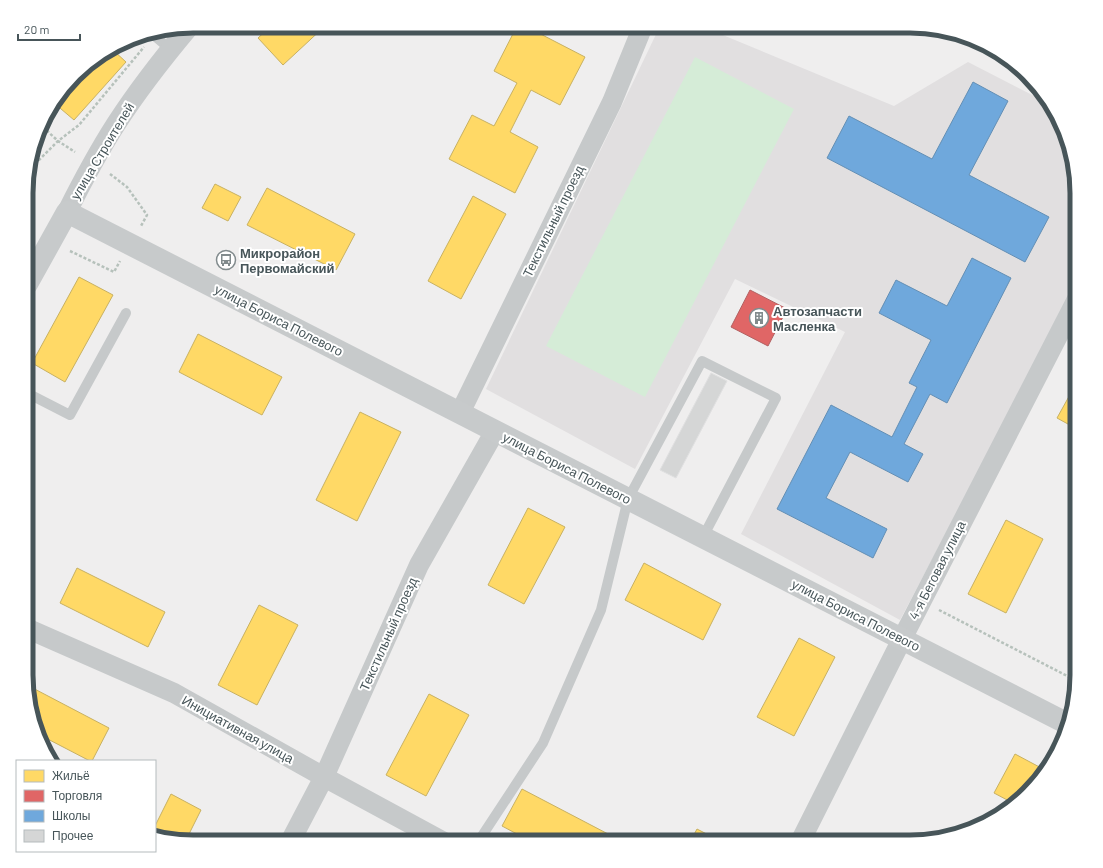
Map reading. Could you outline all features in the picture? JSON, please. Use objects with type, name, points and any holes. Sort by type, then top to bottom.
[{"type":"main road","name":"улица Бориса Полевого","points":[[67,212],[1063,721]]},
{"type":"main road","name":"улица Строителей","points":[[33,273],[67,212]]},
{"type":"street","name":"улица Строителей","points":[[67,212],[93,162],[116,123],[142,86],[184,33]]},
{"type":"street","name":"Текстильный проезд","points":[[460,413],[612,102],[640,33]]},
{"type":"street","name":"4-я Беговая улица","points":[[804,835],[921,601],[1070,313]]},
{"type":"street","name":"Текстильный проезд","points":[[294,835],[324,777],[419,565],[495,431]]},
{"type":"street","name":"Инициативная улица","points":[[33,631],[174,693],[431,835]]},
{"type":"lane","points":[[156,37],[170,49]]},
{"type":"lane","points":[[33,396],[70,415],[126,314]]},
{"type":"lane","points":[[483,835],[543,743],[601,610],[628,499],[702,361],[776,398],[703,537]]},
{"type":"path","points":[[36,162],[58,141],[79,125],[147,40]]},
{"type":"path","points":[[921,601],[1070,677]]},
{"type":"shaded area","points":[[657,33],[718,33],[894,106],[968,62],[1039,98],[1049,113],[1058,132],[1065,152],[1070,183],[1070,298],[900,620],[741,534],[845,332],[735,279],[635,469],[486,389]]},
{"type":"green space","points":[[695,57],[794,109],[645,397],[546,346]]},
{"type":"building: Жильё","points":[[263,33],[317,33],[283,65],[258,38]]},
{"type":"building: Жильё","points":[[513,33],[539,33],[585,57],[560,105],[531,90],[510,132],[538,147],[515,193],[449,159],[472,115],[494,126],[517,83],[494,71]]},
{"type":"building: Жильё","points":[[116,53],[126,62],[74,120],[58,107],[80,80],[96,66]]},
{"type":"building: Жильё","points":[[215,184],[241,197],[228,221],[202,208]]},
{"type":"building: Жильё","points":[[267,188],[355,234],[336,270],[247,225]]},
{"type":"building: Жильё","points":[[473,196],[506,214],[461,299],[428,281]]},
{"type":"building: Жильё","points":[[79,277],[113,295],[65,382],[33,364]]},
{"type":"building: Жильё","points":[[198,334],[282,377],[262,415],[179,372]]},
{"type":"building: Жильё","points":[[1070,395],[1070,425],[1057,418]]},
{"type":"building: Жильё","points":[[360,412],[401,432],[357,521],[316,500]]},
{"type":"building: Жильё","points":[[528,508],[565,527],[524,604],[488,585]]},
{"type":"building: Жильё","points":[[1006,520],[1043,539],[1006,613],[968,594]]},
{"type":"building: Жильё","points":[[644,563],[721,604],[703,640],[625,600]]},
{"type":"building: Жильё","points":[[77,568],[165,612],[148,647],[60,603]]},
{"type":"building: Жильё","points":[[259,605],[298,625],[257,705],[218,685]]},
{"type":"building: Жильё","points":[[799,638],[835,657],[794,736],[757,717]]},
{"type":"building: Жильё","points":[[33,688],[109,728],[93,760],[88,760],[46,738],[38,716]]},
{"type":"building: Жильё","points":[[429,694],[469,715],[426,796],[386,775]]},
{"type":"building: Жильё","points":[[1015,754],[1040,768],[1023,788],[1009,801],[994,793]]},
{"type":"building: Жильё","points":[[522,789],[610,835],[519,835],[502,826]]},
{"type":"building: Жильё","points":[[171,794],[201,810],[188,835],[156,831],[156,824]]},
{"type":"building: Жильё","points":[[697,829],[709,835],[694,835]]},
{"type":"building: Торговля","name":"Автозапчасти Масленка","points":[[750,290],[787,309],[768,346],[731,327]]},
{"type":"building: Школы","points":[[973,82],[1008,101],[969,175],[1049,217],[1025,262],[827,158],[849,116],[932,159]]},
{"type":"building: Школы","points":[[972,258],[1011,278],[947,403],[930,394],[904,444],[923,454],[908,482],[850,452],[826,498],[887,529],[873,558],[777,509],[831,405],[892,437],[917,387],[909,383],[931,340],[879,313],[896,280],[947,306]]},
{"type":"building: Прочее","points":[[711,373],[727,381],[676,478],[660,470]]},
{"type":"place","name":"Микрорайон Первомайский","points":[[226,260]]},
{"type":"place","name":"Автозапчасти Масленка","points":[[759,318]]}]
